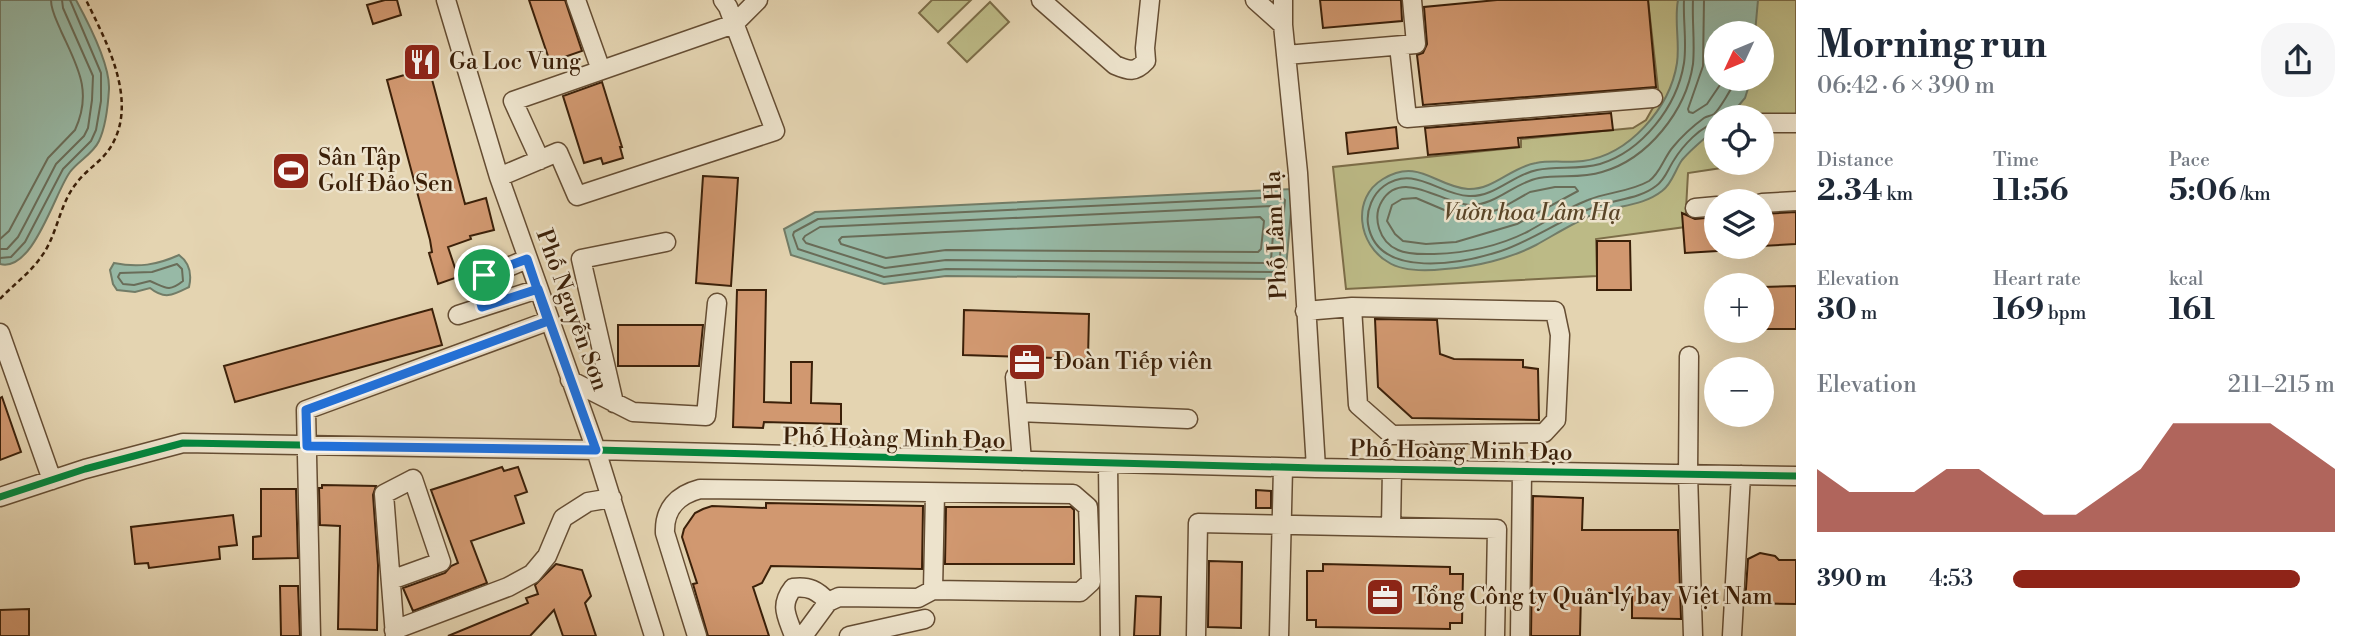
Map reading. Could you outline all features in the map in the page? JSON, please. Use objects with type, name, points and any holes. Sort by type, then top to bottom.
[{"type":"street","name":"Phố Nguyễn Sơn","points":[[446,0],[499,177],[596,450],[654,636]]},
{"type":"street","points":[[576,0],[601,70]]},
{"type":"street","points":[[499,177],[558,152],[577,196],[775,131],[723,0]]},
{"type":"street","points":[[540,160],[513,101],[734,24],[758,0]]},
{"type":"street","points":[[1041,0],[1115,65],[1127,70],[1139,68],[1146,61],[1150,0]]},
{"type":"street","points":[[1255,0],[1283,25]]},
{"type":"street","name":"Phố Lâm Hạ","points":[[1283,0],[1283,25],[1298,173],[1316,468]]},
{"type":"street","points":[[1286,55],[1416,44],[1412,0]]},
{"type":"street","points":[[1399,46],[1407,118],[1653,98]]},
{"type":"street","points":[[1774,123],[1796,123]]},
{"type":"street","points":[[1774,202],[1796,201]]},
{"type":"street","points":[[1695,208],[1704,207]]},
{"type":"street","points":[[614,403],[581,259],[666,242]]},
{"type":"street","points":[[482,307],[476,287],[478,280],[527,259]]},
{"type":"street","points":[[458,315],[538,289]]},
{"type":"street","points":[[570,380],[633,412],[706,416],[717,303]]},
{"type":"street","points":[[1305,311],[1352,307],[1555,311],[1560,335],[1556,420],[1544,433],[1392,435],[1357,405],[1352,307]]},
{"type":"street","points":[[311,636],[306,410],[548,321]]},
{"type":"street","points":[[0,333],[52,480]]},
{"type":"street","points":[[1689,356],[1688,474],[1693,636]]},
{"type":"street","points":[[1015,377],[1022,461]]},
{"type":"street","points":[[1018,412],[1188,419]]},
{"type":"street","name":"Phố Hoàng Minh Đạo","points":[[0,497],[183,443],[596,450],[1283,468],[1796,476]]},
{"type":"street","points":[[1108,463],[1110,636]]},
{"type":"street","points":[[1279,636],[1283,468]]},
{"type":"street","points":[[1391,527],[1392,470]]},
{"type":"street","points":[[1520,636],[1522,472]]},
{"type":"street","points":[[1732,636],[1741,475]]},
{"type":"street","points":[[391,580],[441,562],[413,479],[384,494],[395,633],[508,587],[532,574],[547,556],[563,518],[588,502],[612,498]]},
{"type":"street","points":[[697,636],[665,533],[668,510],[687,493],[700,489],[1073,494],[1078,496],[1090,512],[1091,582],[1080,592],[839,597],[828,601],[803,636]]},
{"type":"street","points":[[849,636],[928,627],[926,594],[935,493]]},
{"type":"street","points":[[1196,636],[1198,523],[1497,529],[1495,636]]},
{"type":"street","points":[[794,636],[785,610],[786,598],[793,587],[805,586],[817,591],[828,601]]},
{"type":"path","points":[[0,299],[42,256],[74,185],[109,150],[120,127],[122,103],[118,79],[104,36],[86,0]]},
{"type":"green space","points":[[932,0],[971,0],[938,32],[919,13]]},
{"type":"green space","name":"Vườn hoa Lâm Hạ","points":[[1648,0],[1796,0],[1796,116],[1774,116],[1774,105],[1704,105],[1704,171],[1688,173],[1685,227],[1596,239],[1597,276],[1346,289],[1333,167],[1521,147],[1521,139],[1633,128],[1646,120],[1659,97]]},
{"type":"green space","points":[[990,2],[1009,22],[967,62],[948,43]]},
{"type":"water","points":[[0,0],[76,0],[102,56],[109,89],[105,122],[96,146],[70,172],[33,244],[23,256],[12,263],[0,264]]},
{"type":"water","points":[[1678,0],[1758,0],[1756,21],[1704,21],[1704,91],[1747,91],[1739,105],[1704,105],[1704,139],[1682,160],[1671,181],[1662,191],[1639,202],[1597,213],[1526,250],[1480,264],[1438,270],[1401,268],[1388,262],[1370,245],[1362,221],[1366,198],[1373,187],[1396,173],[1417,172],[1457,187],[1477,188],[1527,165],[1583,161],[1600,157],[1631,139],[1645,127],[1656,112],[1673,80],[1678,55]]},
{"type":"water","points":[[1293,189],[1285,279],[946,276],[884,284],[791,255],[784,229],[815,212]]},
{"type":"water","points":[[179,255],[188,265],[190,278],[189,287],[178,292],[165,295],[150,288],[135,292],[117,290],[113,284],[110,270],[114,263],[147,265]]},
{"type":"building","points":[[397,0],[401,15],[373,24],[367,5]]},
{"type":"building","points":[[529,0],[565,0],[582,51],[550,62]]},
{"type":"building","points":[[1320,0],[1401,0],[1402,21],[1323,28]]},
{"type":"building","points":[[1497,0],[1648,0],[1656,87],[1423,105],[1417,55],[1423,53],[1427,44],[1424,7]]},
{"type":"building","points":[[429,68],[465,204],[486,198],[494,230],[470,236],[471,239],[448,247],[458,277],[438,284],[429,253],[432,252],[430,240],[387,80]]},
{"type":"building","points":[[602,82],[623,158],[603,164],[601,158],[584,163],[563,96]]},
{"type":"building","points":[[1611,113],[1613,130],[1518,138],[1519,147],[1428,155],[1425,128]]},
{"type":"building","points":[[1396,127],[1398,148],[1348,154],[1346,133]]},
{"type":"building","points":[[703,176],[738,178],[731,286],[696,283]]},
{"type":"building","points":[[1796,212],[1796,244],[1774,245],[1774,213]]},
{"type":"building","points":[[1682,213],[1695,219],[1704,218],[1704,252],[1685,253]]},
{"type":"building","points":[[1597,241],[1630,241],[1631,290],[1597,290]]},
{"type":"building","points":[[1796,286],[1796,329],[1774,329],[1774,287]]},
{"type":"building","points":[[737,290],[766,290],[764,402],[791,403],[791,362],[812,362],[811,403],[841,404],[841,424],[764,422],[763,428],[733,427]]},
{"type":"building","points":[[432,309],[442,345],[235,402],[224,366]]},
{"type":"building","points":[[964,310],[1089,314],[1088,359],[963,355]]},
{"type":"building","points":[[1375,319],[1437,320],[1440,354],[1454,359],[1523,360],[1523,367],[1538,369],[1539,420],[1412,418],[1378,387]]},
{"type":"building","points":[[618,325],[703,325],[699,366],[618,366]]},
{"type":"building","points":[[2,397],[21,452],[0,460],[0,398]]},
{"type":"building","points":[[502,467],[504,471],[518,467],[527,492],[515,496],[524,523],[471,541],[487,583],[413,611],[403,588],[445,573],[458,563],[431,490]]},
{"type":"building","points":[[322,485],[376,486],[373,495],[378,565],[377,630],[338,629],[340,526],[320,525],[319,488],[322,488]]},
{"type":"building","points":[[261,489],[296,489],[298,558],[253,559],[253,537],[261,536]]},
{"type":"building","points":[[1256,490],[1271,491],[1271,508],[1256,508]]},
{"type":"building","points":[[1533,496],[1583,498],[1582,530],[1678,530],[1681,619],[1632,618],[1632,593],[1581,593],[1580,636],[1531,636]]},
{"type":"building","points":[[766,503],[923,506],[922,569],[771,566],[762,583],[753,587],[769,636],[708,636],[693,584],[697,583],[682,537],[684,529],[695,513],[712,506],[766,508]]},
{"type":"building","points":[[946,507],[1071,507],[1074,510],[1074,564],[945,564]]},
{"type":"building","points":[[233,515],[237,545],[219,547],[220,559],[149,568],[148,563],[135,564],[131,527]]},
{"type":"building","points":[[1760,553],[1775,556],[1779,560],[1796,560],[1796,604],[1745,603],[1748,559]]},
{"type":"building","points":[[1209,561],[1242,562],[1241,628],[1208,627]]},
{"type":"building","points":[[556,564],[582,570],[591,596],[585,603],[596,636],[563,636],[554,610],[530,636],[448,636],[528,603],[526,598],[538,594],[535,585]]},
{"type":"building","name":"Tổng Công ty Quản lý bay Việt Nam","points":[[1323,564],[1450,567],[1450,574],[1463,574],[1462,623],[1450,623],[1450,629],[1316,627],[1316,620],[1307,620],[1307,571],[1323,571]]},
{"type":"building","points":[[280,586],[298,586],[300,636],[281,636]]},
{"type":"building","points":[[1136,596],[1161,597],[1160,636],[1134,636]]},
{"type":"building","points":[[29,609],[29,636],[0,636],[0,610]]},
{"type":"cycle path","points":[[0,497],[85,469],[183,443],[1796,476]]},
{"type":"place","name":"Ga Loc Vung","points":[[422,62]]},
{"type":"place","name":"Sân Tập Golf Đảo Sen","points":[[291,171]]},
{"type":"place","name":"Đoàn Tiếp viên","points":[[1027,362]]},
{"type":"place","name":"Tổng Công ty Quản lý bay Việt Nam","points":[[1385,597]]},
{"type":"route","points":[[484,275],[476,284],[482,307],[538,289],[596,450],[307,446],[306,410],[548,321],[538,289],[527,259],[484,275]]}]
